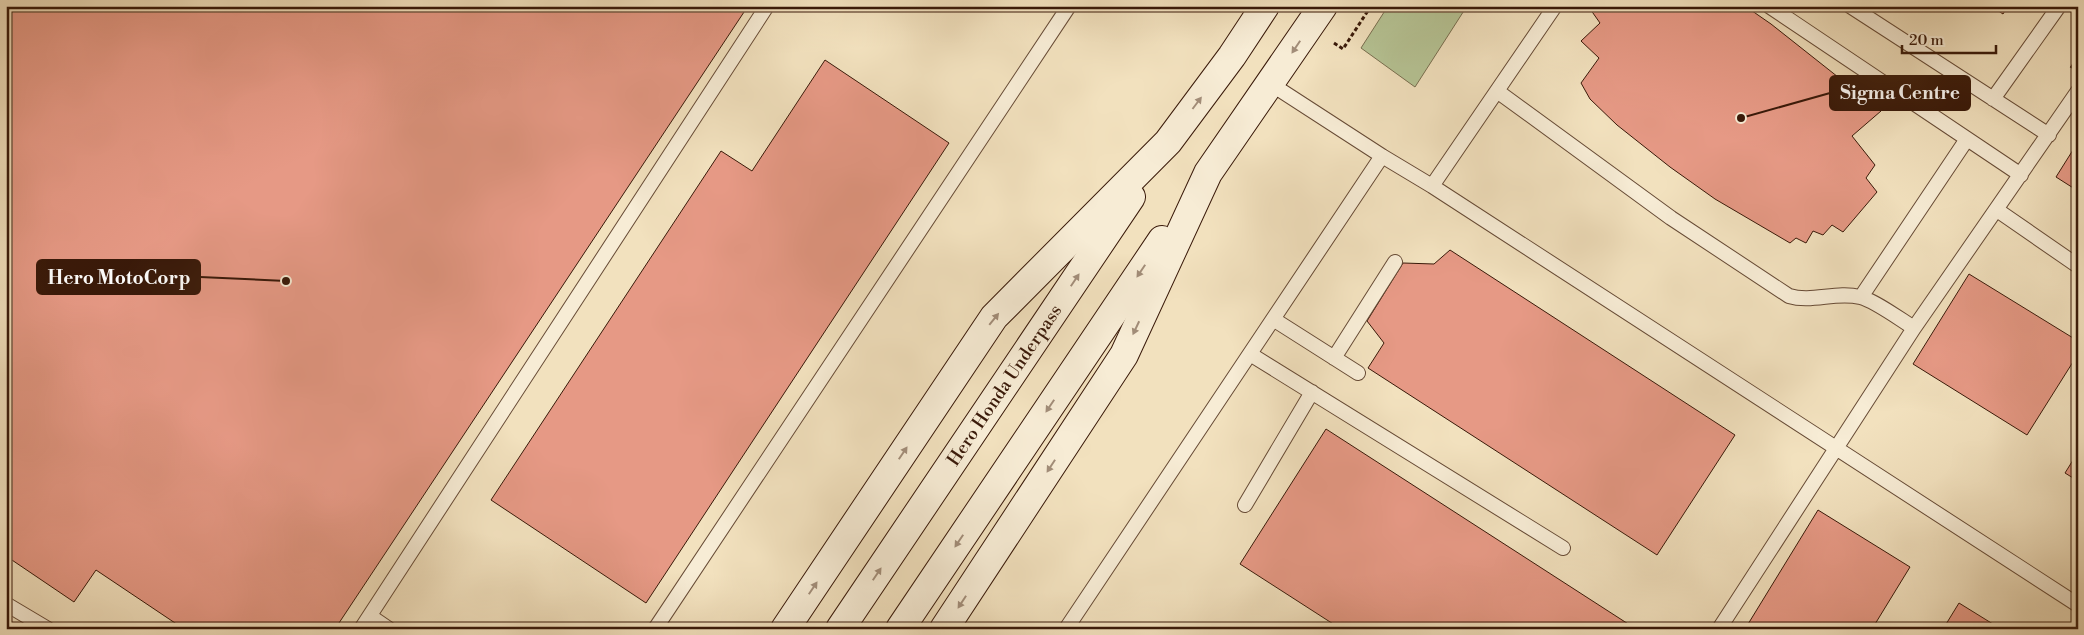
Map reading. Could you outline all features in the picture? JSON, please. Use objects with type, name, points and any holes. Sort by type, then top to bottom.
[{"type":"main road","points":[[786,629],[994,317],[1168,142],[1232,56],[1266,6]]},
{"type":"main road","points":[[900,629],[1323,6]]},
{"type":"main road","name":"Hero Honda Underpass","points":[[840,629],[1168,142]]},
{"type":"main road","points":[[944,629],[1124,355],[1208,173]]},
{"type":"lane","points":[[361,629],[767,6]]},
{"type":"lane","points":[[655,629],[1069,6]]},
{"type":"lane","points":[[1432,186],[1554,6]]},
{"type":"lane","points":[[1770,6],[2022,175]]},
{"type":"lane","points":[[1850,6],[2049,135]]},
{"type":"lane","points":[[1993,99],[2059,6]]},
{"type":"lane","points":[[1271,84],[1432,186],[1836,450],[2078,605]]},
{"type":"lane","points":[[1497,90],[1671,218],[1789,296],[1805,299],[1840,296],[1861,297],[1914,328]]},
{"type":"lane","points":[[1719,629],[1914,328],[2022,175],[2078,91]]},
{"type":"lane","points":[[1861,297],[1967,138]]},
{"type":"lane","points":[[1066,629],[1382,156]]},
{"type":"lane","points":[[1997,210],[2078,266]]},
{"type":"lane","points":[[1334,358],[1395,262]]},
{"type":"lane","points":[[1274,319],[1358,373]]},
{"type":"lane","points":[[1250,354],[1563,548]]},
{"type":"lane","points":[[1245,505],[1312,392]]},
{"type":"lane","points":[[6,604],[48,629]]},
{"type":"lane","points":[[370,616],[389,629]]},
{"type":"green space","points":[[1388,6],[1467,6],[1415,87],[1361,48]]},
{"type":"building","points":[[6,6],[748,6],[335,629],[184,629],[96,570],[74,602],[6,556]]},
{"type":"building","points":[[1588,6],[1745,6],[1771,24],[1881,111],[1852,136],[1875,165],[1866,178],[1877,192],[1843,232],[1832,225],[1823,235],[1813,231],[1806,243],[1796,238],[1790,243],[1715,199],[1670,167],[1617,125],[1590,99],[1581,83],[1599,58],[1581,41],[1600,23]]},
{"type":"building","points":[[1991,6],[2008,6],[2003,14]]},
{"type":"building","points":[[825,60],[949,143],[646,603],[491,500],[721,151],[752,171]]},
{"type":"building","points":[[2078,142],[2078,191],[2056,177]]},
{"type":"building","points":[[1450,250],[1735,435],[1657,555],[1368,368],[1384,343],[1367,321],[1403,263],[1434,264]]},
{"type":"building","points":[[1969,274],[2078,341],[2078,354],[2027,435],[1913,364]]},
{"type":"building","points":[[1326,429],[1636,629],[1341,629],[1240,564]]},
{"type":"building","points":[[2078,452],[2078,481],[2065,473]]},
{"type":"building","points":[[1818,510],[1910,567],[1872,629],[1745,629]]},
{"type":"building","points":[[1959,603],[2001,629],[1943,629]]},
{"type":"place","name":"Sigma Centre","points":[[1741,118]]},
{"type":"place","name":"Hero MotoCorp","points":[[286,281]]}]
